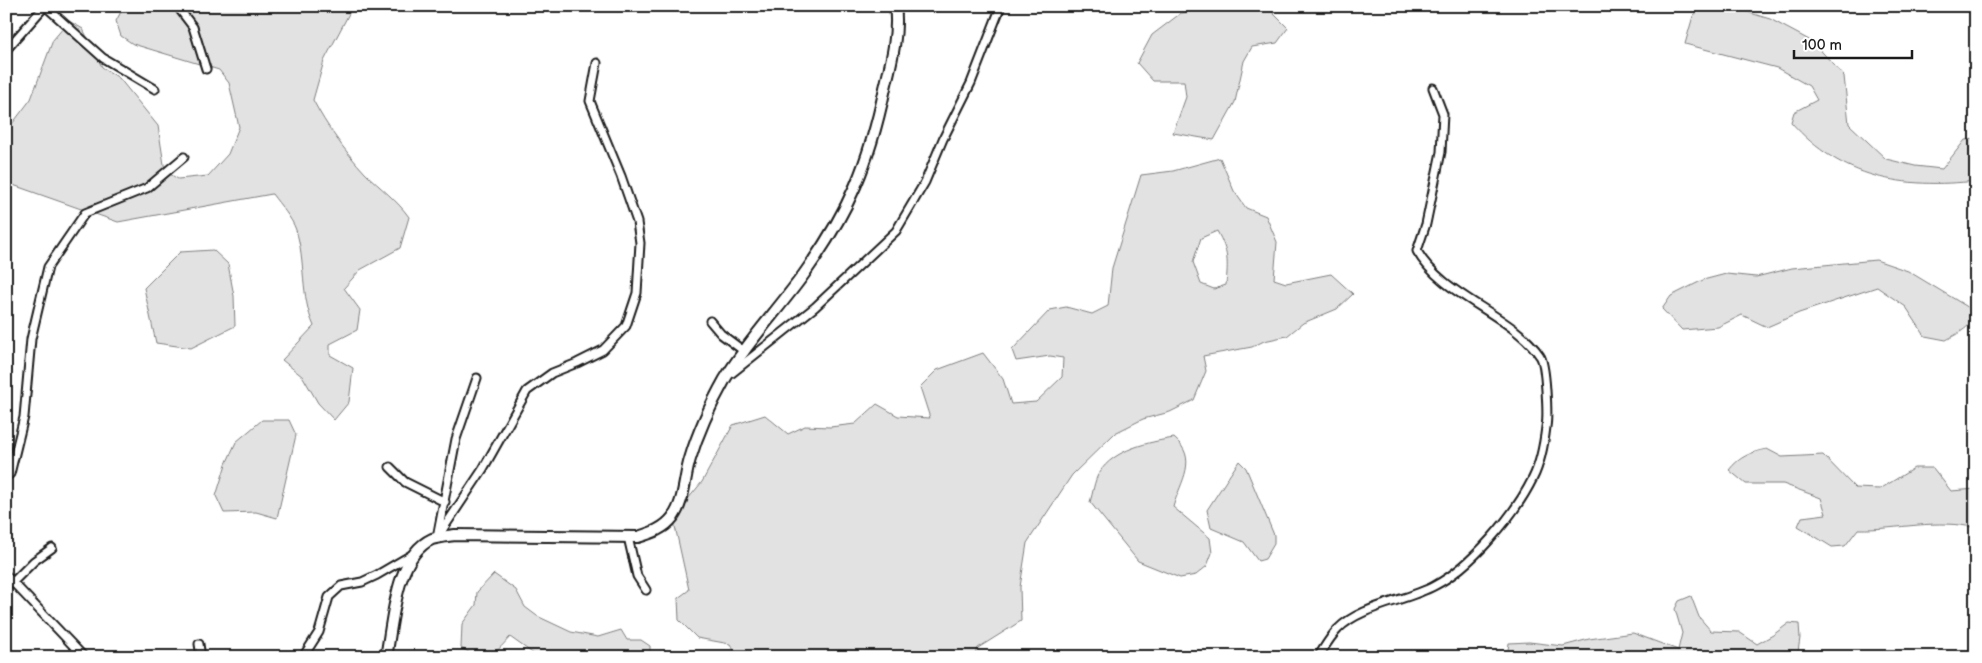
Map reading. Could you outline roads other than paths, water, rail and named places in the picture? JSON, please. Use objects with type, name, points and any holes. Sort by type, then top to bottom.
[{"type":"main road","points":[[386,657],[403,572],[415,553],[432,539],[455,535],[628,537],[654,532],[673,517],[678,508],[693,451],[708,412],[726,378],[804,274],[851,201],[865,167],[878,124],[894,39],[895,6]]},
{"type":"street","points":[[6,50],[45,6],[103,58],[155,89]]},
{"type":"street","points":[[177,6],[193,27],[206,69]]},
{"type":"street","points":[[726,378],[815,307],[896,231],[925,182],[943,139],[971,83],[1001,6]]},
{"type":"street","points":[[437,538],[483,469],[527,391],[552,373],[603,350],[626,326],[638,293],[640,243],[637,222],[621,176],[590,101],[597,63]]},
{"type":"street","points":[[1318,657],[1338,628],[1359,614],[1434,586],[1463,567],[1492,538],[1518,502],[1533,478],[1544,448],[1548,416],[1541,357],[1517,333],[1484,311],[1425,265],[1417,251],[1426,224],[1441,152],[1443,114],[1433,88]]},
{"type":"street","points":[[6,476],[10,474],[24,417],[31,339],[48,267],[85,213],[147,188],[184,157]]},
{"type":"street","points":[[710,321],[721,334],[744,352]]},
{"type":"street","points":[[437,538],[456,438],[477,378]]},
{"type":"street","points":[[390,467],[404,482],[445,502]]},
{"type":"street","points":[[628,537],[637,576],[646,590]]},
{"type":"street","points":[[13,582],[34,561],[52,548]]},
{"type":"street","points":[[303,657],[319,632],[329,597],[335,591],[341,586],[362,582],[377,575],[415,553]]},
{"type":"street","points":[[6,575],[84,657]]},
{"type":"street","points":[[200,644],[201,657]]}]
